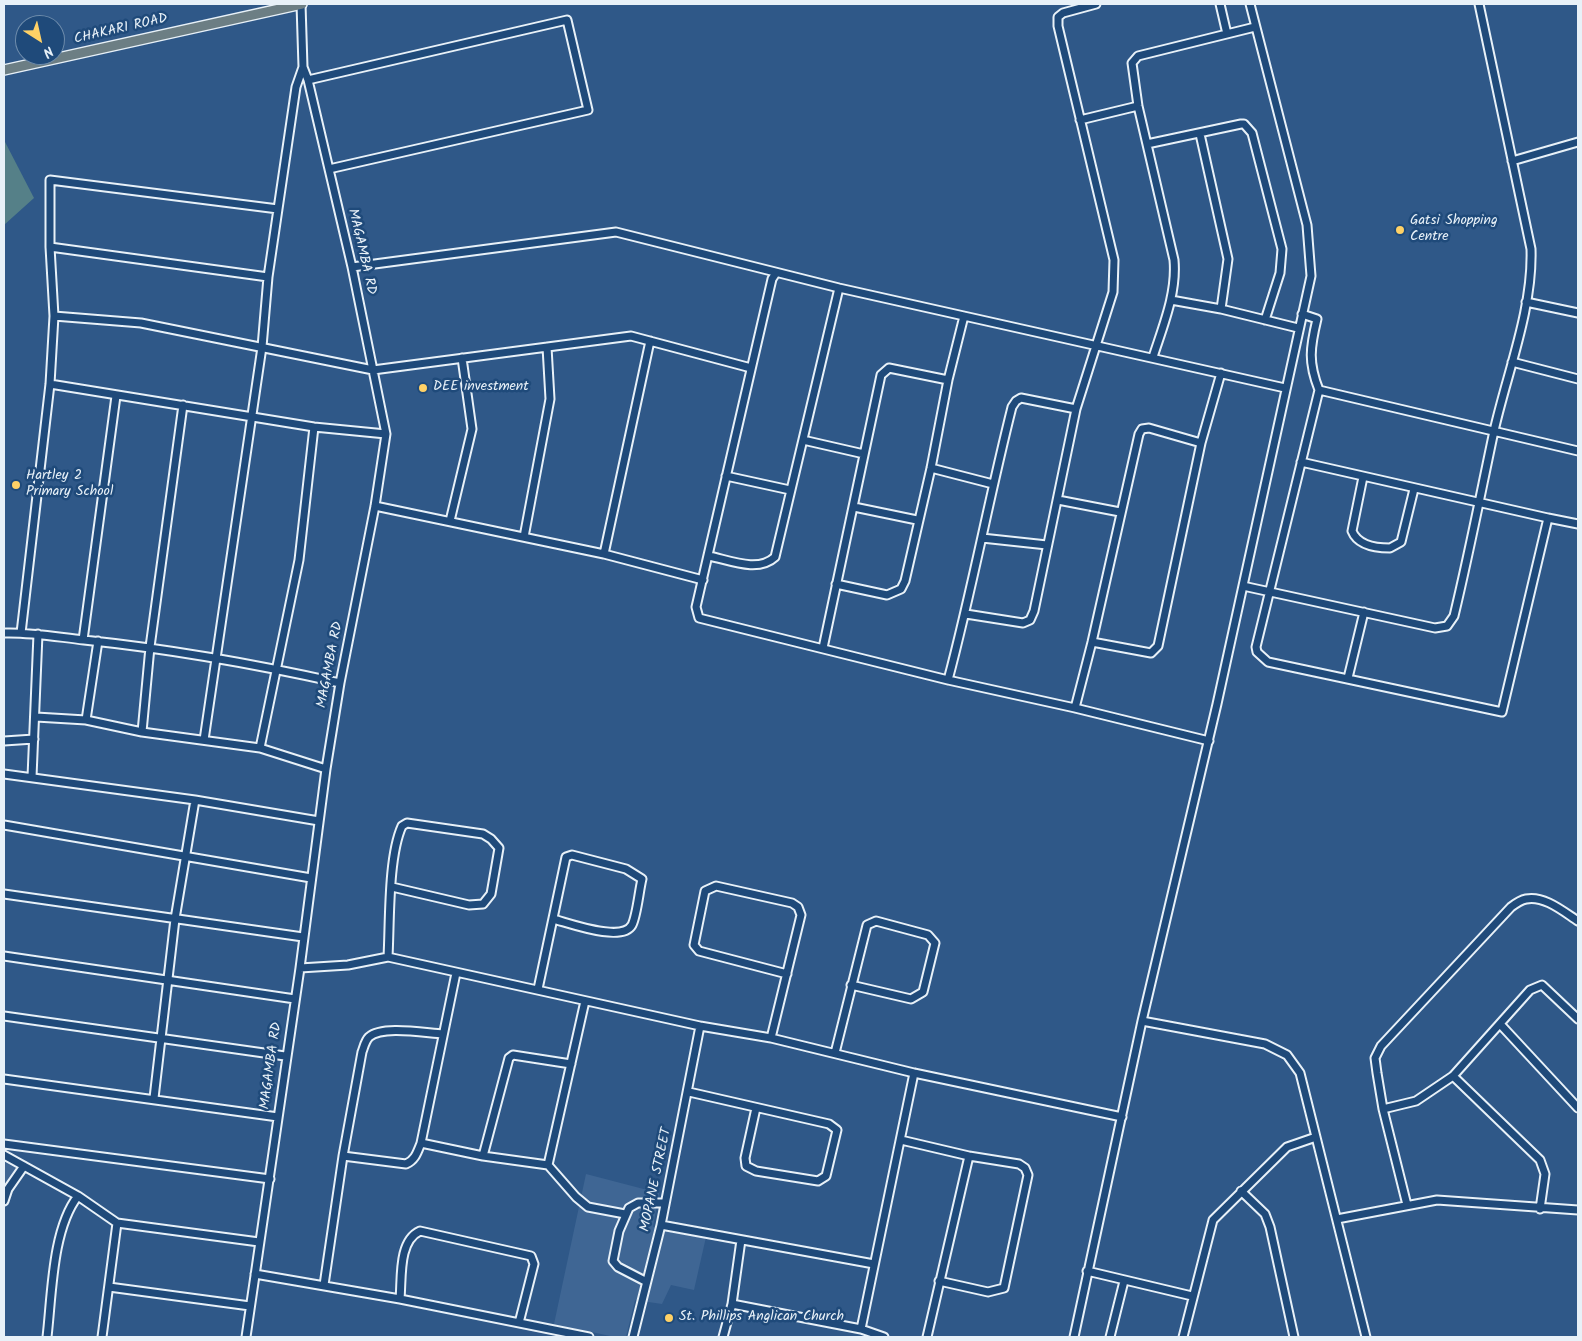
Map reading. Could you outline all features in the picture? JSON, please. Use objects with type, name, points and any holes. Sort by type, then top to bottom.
[{"type":"main road","name":"CHAKARI ROAD","points":[[4,70],[302,4]]},
{"type":"street","name":"MAGAMBA RD","points":[[246,1337],[270,1179],[285,1056],[300,968],[326,769],[340,683],[375,506],[386,434],[352,267],[308,80],[302,67],[302,4]]},
{"type":"street","points":[[966,614],[1023,623],[1030,620],[1034,611],[1046,545],[1058,500],[1076,409],[1094,346],[1113,292],[1114,260],[1058,26],[1058,17],[1064,13],[1096,4]]},
{"type":"street","points":[[1220,4],[1228,34]]},
{"type":"street","points":[[1074,1337],[1142,1021],[1208,741],[1311,276],[1307,225],[1250,4]]},
{"type":"street","points":[[1243,586],[1435,628],[1447,626],[1454,616],[1481,502],[1494,431],[1526,302],[1532,264],[1532,249],[1479,4]]},
{"type":"street","points":[[308,80],[567,20],[588,110],[329,169]]},
{"type":"street","points":[[1153,357],[1171,300],[1175,280],[1174,260],[1138,106],[1131,67],[1133,60],[1138,56],[1255,26]]},
{"type":"street","points":[[204,740],[214,659],[262,347],[268,277],[296,87],[302,67]]},
{"type":"street","points":[[1080,120],[1138,106]]},
{"type":"street","points":[[1147,144],[1244,124],[1252,133],[1282,249],[1280,273],[1265,320]]},
{"type":"street","points":[[1200,134],[1228,259],[1221,309]]},
{"type":"street","points":[[1512,161],[1578,143]]},
{"type":"street","points":[[21,632],[50,384],[54,316],[50,247],[50,180],[278,209]]},
{"type":"street","points":[[352,267],[616,232],[839,288],[1286,388]]},
{"type":"street","points":[[50,247],[268,277]]},
{"type":"street","points":[[776,273],[772,280],[696,607],[699,618],[948,680],[1075,708],[1208,741]]},
{"type":"street","points":[[709,556],[756,566],[768,563],[774,557],[839,288]]},
{"type":"street","points":[[1171,300],[1221,309],[1298,328]]},
{"type":"street","points":[[1526,302],[1578,313]]},
{"type":"street","points":[[1302,314],[1316,319],[1310,350],[1310,363],[1319,390],[1256,647],[1260,656],[1268,662],[1502,712],[1548,518]]},
{"type":"street","points":[[54,316],[141,323],[373,370],[631,336],[751,368]]},
{"type":"street","points":[[836,584],[887,596],[901,589],[905,581],[931,468],[948,380],[964,316]]},
{"type":"street","points":[[604,554],[650,342]]},
{"type":"street","points":[[524,537],[550,399],[547,347]]},
{"type":"street","points":[[450,522],[472,429],[462,358]]},
{"type":"street","points":[[1512,362],[1578,378]]},
{"type":"street","points":[[823,648],[881,375],[889,368],[948,380]]},
{"type":"street","points":[[1092,642],[1151,653],[1158,646],[1201,443],[1220,373]]},
{"type":"street","points":[[50,384],[314,427],[386,434]]},
{"type":"street","points":[[1319,390],[1578,451]]},
{"type":"street","points":[[84,640],[116,396]]},
{"type":"street","points":[[948,680],[966,614],[993,484],[1012,407],[1021,398],[1076,409]]},
{"type":"street","points":[[142,732],[150,647],[183,405]]},
{"type":"street","points":[[260,748],[298,560],[314,427]]},
{"type":"street","points":[[1075,708],[1092,642],[1139,434],[1142,430],[1149,428],[1201,443]]},
{"type":"street","points":[[802,440],[864,454]]},
{"type":"street","points":[[1301,462],[1414,489],[1578,524]]},
{"type":"street","points":[[931,468],[993,484]]},
{"type":"street","points":[[726,476],[790,490]]},
{"type":"street","points":[[1363,477],[1352,531],[1359,542],[1364,544],[1390,548],[1401,542],[1414,489]]},
{"type":"street","points":[[1058,500],[1120,512]]},
{"type":"street","points":[[375,506],[604,554],[703,580]]},
{"type":"street","points":[[854,507],[918,520]]},
{"type":"street","points":[[982,538],[1046,545]]},
{"type":"street","points":[[1348,678],[1364,612]]},
{"type":"street","points":[[4,633],[21,632],[150,647],[276,669],[340,683]]},
{"type":"street","points":[[32,776],[36,717],[38,634]]},
{"type":"street","points":[[86,720],[98,641]]},
{"type":"street","points":[[36,717],[86,720],[142,732],[260,748],[326,769]]},
{"type":"street","points":[[4,740],[34,738]]},
{"type":"street","points":[[4,774],[32,776],[195,800],[319,821]]},
{"type":"street","points":[[154,1098],[175,918],[187,857],[195,800]]},
{"type":"street","points":[[388,956],[392,887],[397,836],[402,826],[407,823],[483,834],[491,839],[499,848],[490,894],[483,904],[469,905],[392,887]]},
{"type":"street","points":[[4,825],[311,878]]},
{"type":"street","points":[[538,989],[566,857],[572,855],[626,869],[642,879],[631,926],[624,932],[613,934],[553,919]]},
{"type":"street","points":[[771,1038],[788,974],[801,915],[798,907],[792,903],[716,886],[705,890],[694,936],[694,945],[699,951],[788,974]]},
{"type":"street","points":[[4,894],[303,937]]},
{"type":"street","points":[[1407,1205],[1383,1109],[1376,1058],[1381,1046],[1511,907],[1526,899],[1541,900],[1554,905],[1578,921]]},
{"type":"street","points":[[835,1054],[866,925],[871,922],[928,935],[934,943],[923,992],[919,996],[911,999],[852,985]]},
{"type":"street","points":[[4,956],[295,999]]},
{"type":"street","points":[[300,968],[348,965],[388,956],[456,973],[538,989],[700,1026],[771,1038],[914,1073],[1122,1117]]},
{"type":"street","points":[[343,1156],[406,1164],[412,1161],[420,1143],[456,973]]},
{"type":"street","points":[[1383,1109],[1416,1101],[1453,1076],[1530,990],[1542,985],[1578,1019]]},
{"type":"street","points":[[548,1165],[585,1001]]},
{"type":"street","points":[[4,1016],[285,1056]]},
{"type":"street","points":[[1142,1021],[1265,1044],[1287,1055],[1300,1073],[1366,1337]]},
{"type":"street","points":[[1500,1024],[1578,1108]]},
{"type":"street","name":"MOPANE STREET","points":[[633,1337],[645,1281],[661,1225],[689,1092],[700,1026]]},
{"type":"street","points":[[324,1285],[343,1156],[362,1052],[370,1036],[380,1031],[443,1034]]},
{"type":"street","points":[[483,1156],[509,1058],[513,1055],[571,1064]]},
{"type":"street","points":[[861,1329],[914,1073]]},
{"type":"street","points":[[1453,1076],[1540,1160],[1545,1174],[1540,1209]]},
{"type":"street","points":[[4,1079],[154,1098],[278,1117]]},
{"type":"street","points":[[689,1092],[829,1124],[837,1130],[826,1176],[818,1182],[756,1171],[746,1166],[745,1158],[756,1108]]},
{"type":"street","points":[[1183,1337],[1213,1220],[1287,1147],[1316,1137]]},
{"type":"street","points":[[901,1140],[968,1156],[1020,1164],[1025,1168],[1028,1175],[1004,1288],[988,1292],[939,1282]]},
{"type":"street","points":[[420,1143],[483,1156],[548,1165],[576,1197],[588,1206],[624,1214]]},
{"type":"street","points":[[4,1144],[270,1179]]},
{"type":"street","points":[[4,1155],[78,1196],[117,1223],[259,1242]]},
{"type":"street","points":[[927,1337],[968,1156]]},
{"type":"street","points":[[4,1201],[8,1189],[24,1166]]},
{"type":"street","points":[[1241,1191],[1265,1214],[1270,1227],[1294,1337]]},
{"type":"street","points":[[46,1337],[60,1232],[69,1207],[78,1196]]},
{"type":"street","points":[[1336,1219],[1436,1200],[1540,1209],[1578,1210]]},
{"type":"street","points":[[645,1281],[618,1267],[613,1261],[624,1214],[628,1208],[638,1203],[665,1203]]},
{"type":"street","points":[[102,1337],[117,1223]]},
{"type":"street","points":[[661,1225],[874,1264]]},
{"type":"street","points":[[400,1299],[406,1244],[412,1235],[420,1231],[531,1256],[534,1264],[520,1323]]},
{"type":"street","points":[[723,1337],[732,1304],[741,1240]]},
{"type":"street","points":[[1087,1271],[1192,1296]]},
{"type":"street","points":[[255,1274],[400,1299],[589,1337]]},
{"type":"street","points":[[1110,1337],[1124,1281]]},
{"type":"street","points":[[109,1287],[250,1306]]},
{"type":"street","points":[[732,1304],[861,1329],[884,1337]]},
{"type":"shaded area","points":[[4,1162],[19,1169],[4,1194]]},
{"type":"shaded area","points":[[586,1174],[659,1193],[653,1227],[706,1237],[694,1290],[671,1285],[662,1304],[635,1300],[626,1337],[615,1337],[554,1324]]},
{"type":"green space","points":[[4,140],[34,198],[4,225]]},
{"type":"place","name":"Gatsi Shopping Centre","points":[[1400,230]]},
{"type":"place","name":"DEE investment","points":[[423,388]]},
{"type":"place","name":"Hartley 2 Primary School","points":[[16,485]]},
{"type":"place","name":"St. Phillips Anglican Church","points":[[669,1318]]}]
